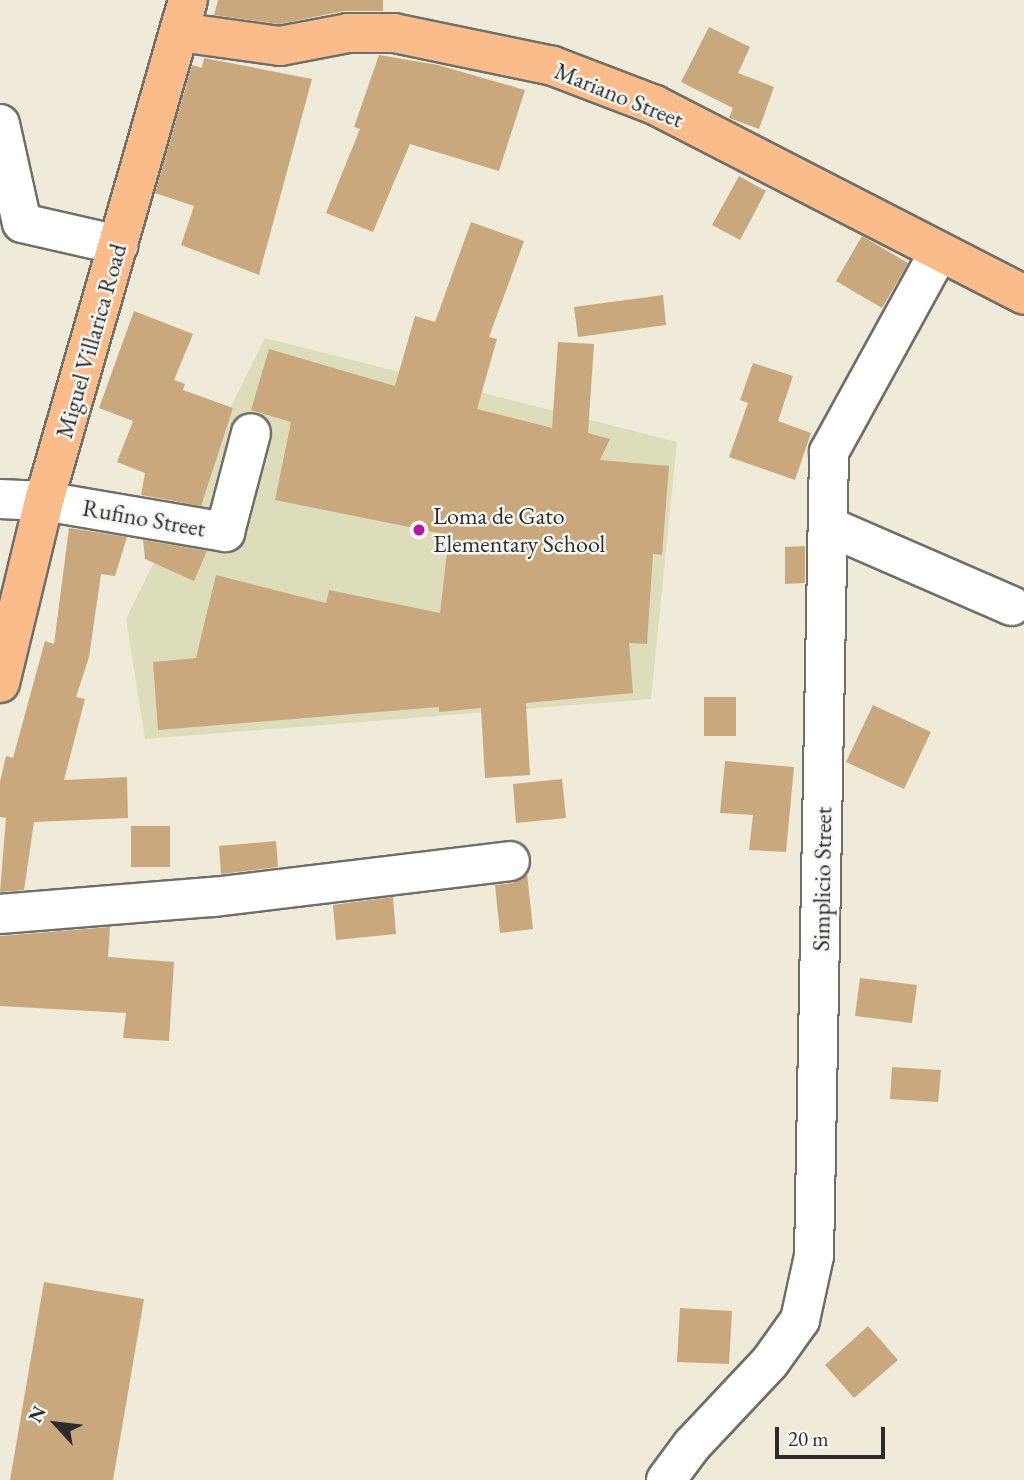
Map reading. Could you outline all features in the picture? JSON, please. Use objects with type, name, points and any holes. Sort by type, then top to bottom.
[{"type":"main road","name":"Miguel Villarica Road","points":[[0,681],[44,501],[183,16]]},
{"type":"main road","name":"Mariano Street","points":[[183,16],[280,46],[348,33],[394,33],[554,66],[655,104],[938,254],[1024,295]]},
{"type":"street","points":[[0,124],[11,225],[119,245]]},
{"type":"street","name":"Simplicio Street","points":[[666,1480],[692,1445],[763,1371],[800,1320],[814,1256],[830,527],[829,452],[938,254]]},
{"type":"street","name":"Rufino Street","points":[[0,499],[44,501],[170,520],[225,532],[251,433]]},
{"type":"street","points":[[830,527],[1012,606]]},
{"type":"street","points":[[0,914],[213,897],[510,862]]},
{"type":"shaded area","name":"Loma de Gato Elementary School","points":[[265,338],[677,442],[651,699],[145,739],[126,619]]},
{"type":"building","points":[[218,0],[383,0],[383,11],[344,11],[279,24],[214,15]]},
{"type":"building","points":[[709,27],[750,47],[738,73],[774,87],[759,129],[729,118],[733,108],[681,82]]},
{"type":"building","points":[[379,55],[438,65],[525,90],[499,171],[410,144],[373,232],[326,213],[360,129],[354,127]]},
{"type":"building","points":[[204,58],[312,79],[259,275],[181,245],[194,206],[155,193],[192,65],[202,68]]},
{"type":"building","points":[[739,176],[766,191],[740,240],[712,225]]},
{"type":"building","name":"Loma de Gato Elementary School","points":[[471,222],[524,241],[489,337],[497,339],[477,409],[552,428],[558,342],[594,344],[588,433],[610,439],[600,460],[669,466],[662,555],[653,554],[647,644],[629,643],[633,693],[526,703],[530,775],[485,778],[481,708],[439,712],[439,707],[158,730],[153,662],[196,658],[216,575],[326,603],[329,590],[440,613],[449,535],[275,500],[291,422],[251,410],[269,349],[395,386],[415,316],[435,322]]},
{"type":"building","points":[[862,236],[908,263],[882,308],[836,281]]},
{"type":"building","points":[[663,295],[666,325],[578,337],[574,307]]},
{"type":"building","points":[[134,311],[193,334],[174,380],[185,384],[183,390],[233,408],[201,506],[141,495],[145,473],[117,462],[133,421],[99,408]]},
{"type":"building","points":[[753,363],[793,376],[778,421],[811,433],[795,480],[729,457],[748,403],[740,400]]},
{"type":"building","points":[[69,528],[127,537],[115,576],[101,574],[89,657],[76,697],[85,699],[64,780],[127,777],[128,818],[34,822],[24,890],[0,892],[6,818],[0,817],[0,782],[6,756],[13,758],[45,641],[54,644]]},
{"type":"building","points":[[143,540],[207,551],[194,581],[145,559]]},
{"type":"building","points":[[805,546],[805,583],[785,584],[785,547]]},
{"type":"building","points":[[704,697],[736,697],[736,736],[704,736]]},
{"type":"building","points":[[873,705],[931,732],[904,789],[846,762]]},
{"type":"building","points":[[725,761],[794,767],[786,852],[749,850],[753,815],[720,813]]},
{"type":"building","points":[[562,779],[566,818],[516,823],[513,784]]},
{"type":"building","points":[[131,826],[170,826],[170,867],[131,867]]},
{"type":"building","points":[[276,841],[278,867],[221,874],[219,846]]},
{"type":"building","points":[[527,874],[533,929],[500,933],[495,885],[513,883]]},
{"type":"building","points":[[393,897],[396,934],[336,940],[333,905]]},
{"type":"building","points":[[110,927],[108,957],[174,962],[169,1041],[123,1038],[126,1013],[0,1006],[0,936]]},
{"type":"building","points":[[860,978],[917,985],[912,1023],[855,1016]]},
{"type":"building","points":[[892,1067],[941,1070],[938,1102],[890,1099]]},
{"type":"building","points":[[44,1282],[144,1299],[113,1480],[10,1480]]},
{"type":"building","points":[[680,1308],[732,1311],[729,1364],[677,1362]]},
{"type":"building","points":[[868,1326],[898,1360],[854,1398],[825,1365]]},
{"type":"place","name":"Loma de Gato Elementary School","points":[[419,530]]}]
